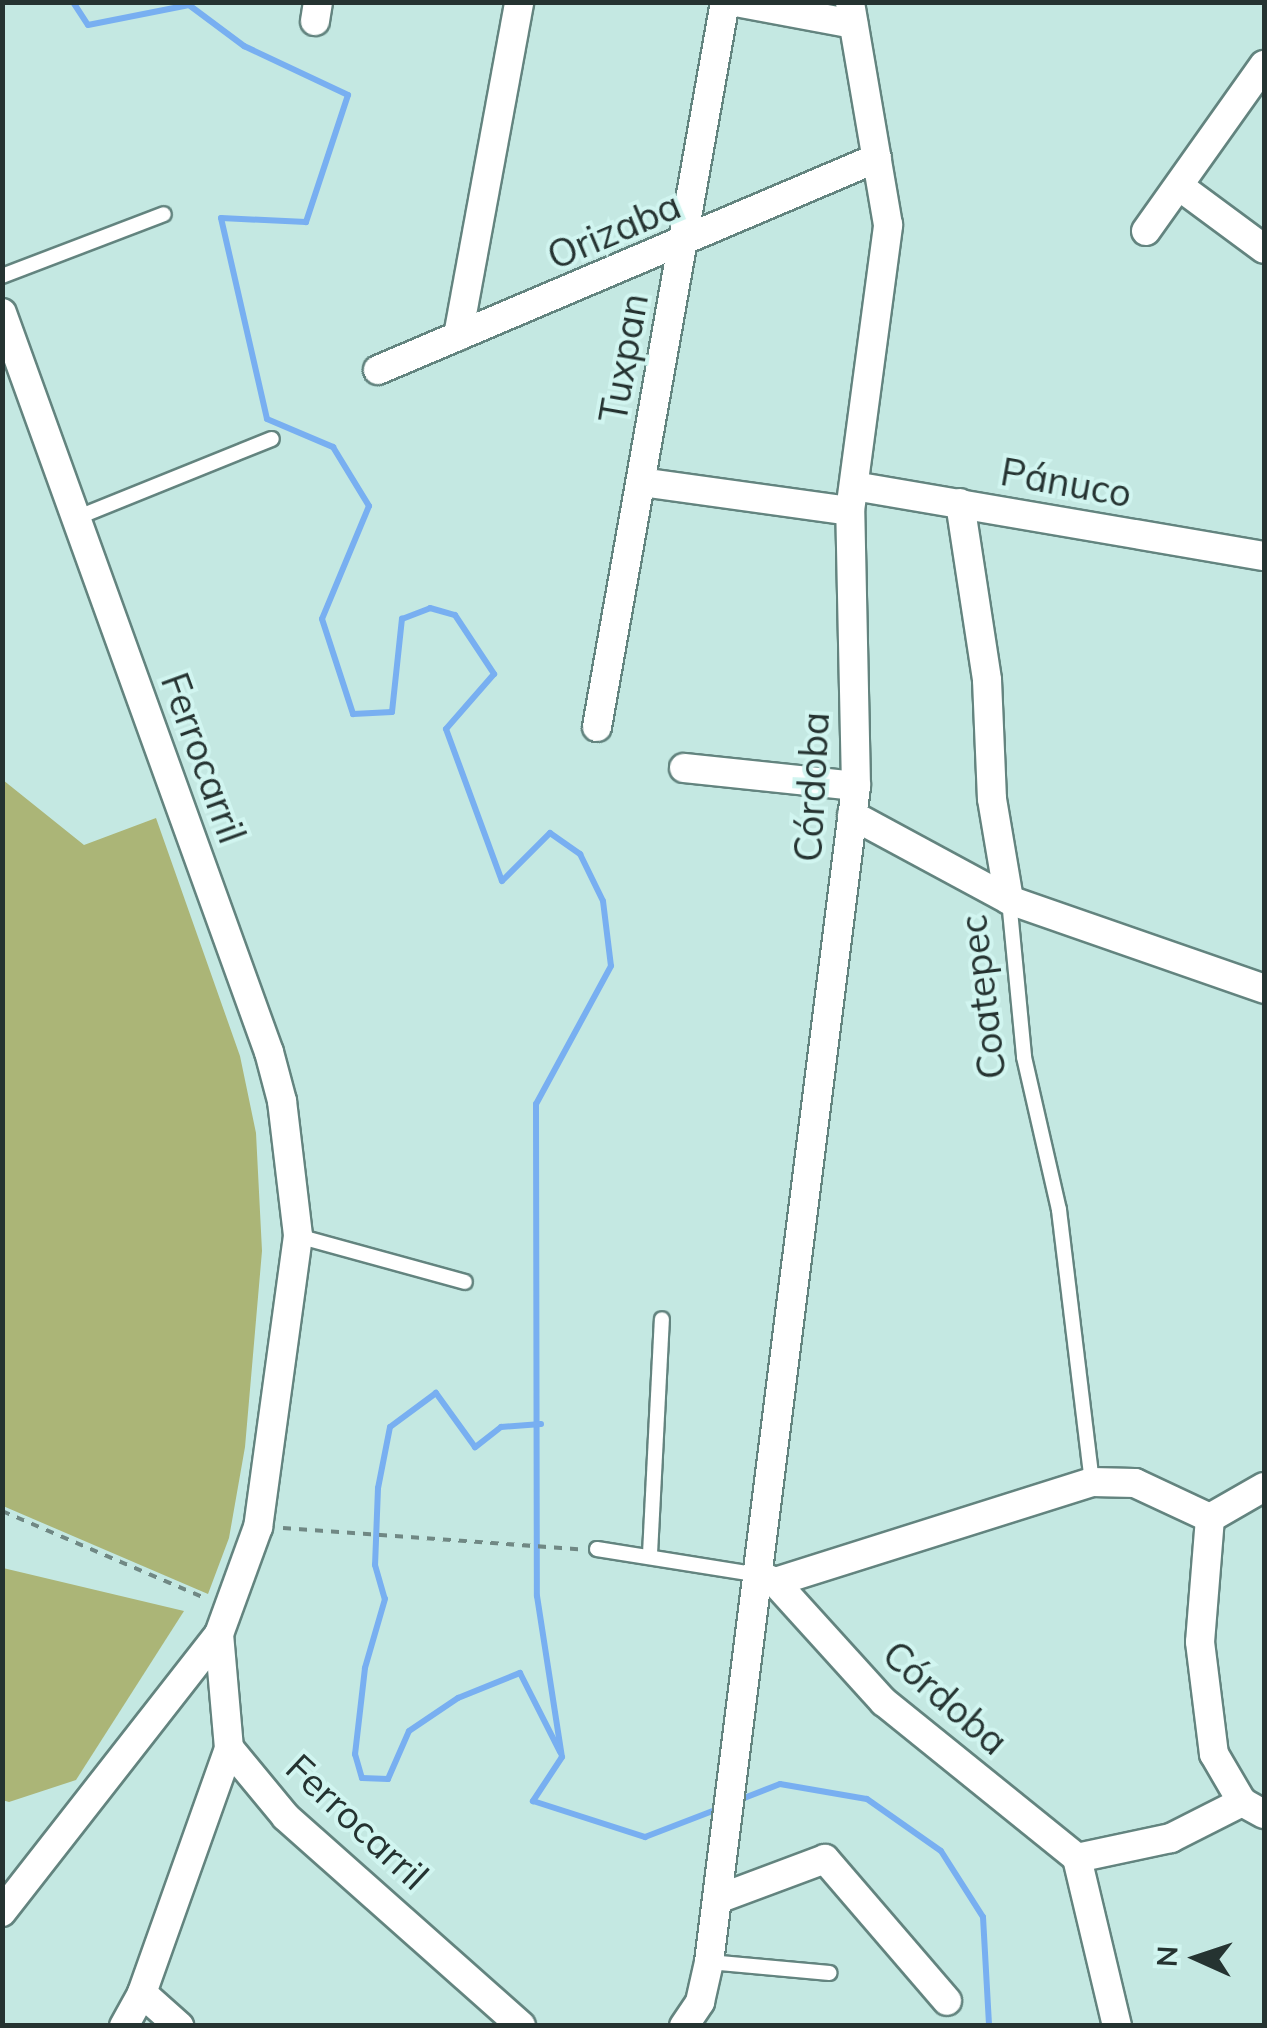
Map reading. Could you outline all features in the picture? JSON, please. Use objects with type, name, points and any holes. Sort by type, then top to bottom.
[{"type":"street","points":[[458,336],[519,2]]},
{"type":"street","name":"Tuxpan","points":[[597,728],[726,2]]},
{"type":"street","points":[[736,2],[851,13]]},
{"type":"street","name":"Córdoba","points":[[718,1899],[740,1725],[767,1579],[856,786],[852,498],[888,225],[851,13]]},
{"type":"street","points":[[1146,231],[1264,65]]},
{"type":"street","name":"Orizaba","points":[[378,370],[878,158]]},
{"type":"street","points":[[1179,186],[1264,250]]},
{"type":"street","name":"Ferrocarril","points":[[2,313],[269,1052],[282,1101],[298,1236],[258,1527],[224,1621],[2,1912]]},
{"type":"street","name":"Pánuco","points":[[641,482],[960,502],[1264,556]]},
{"type":"street","name":"Coatepec","points":[[960,502],[987,680],[992,800],[1009,900]]},
{"type":"street","points":[[684,768],[856,786]]},
{"type":"street","points":[[852,815],[1009,900],[1264,989]]},
{"type":"street","points":[[767,1579],[1092,1482],[1136,1483],[1210,1518]]},
{"type":"street","points":[[1210,1518],[1264,1488]]},
{"type":"street","points":[[1117,2026],[1077,1858],[1171,1838],[1253,1808],[1214,1754],[1200,1642],[1210,1518]]},
{"type":"street","name":"Córdoba","points":[[767,1579],[884,1702],[1077,1858]]},
{"type":"street","name":"Ferrocarril","points":[[224,1621],[229,1748],[286,1817],[521,2026]]},
{"type":"street","points":[[124,2026],[142,1993],[229,1748]]},
{"type":"street","points":[[684,2026],[700,2002],[718,1899],[825,1859],[947,2001]]},
{"type":"street","points":[[142,1993],[180,2026]]},
{"type":"lane","points":[[2,276],[164,214]]},
{"type":"lane","points":[[76,518],[272,439]]},
{"type":"lane","name":"Coatepec","points":[[1009,900],[1024,1057],[1059,1210],[1092,1482]]},
{"type":"lane","points":[[298,1236],[465,1282]]},
{"type":"lane","points":[[650,1554],[662,1320]]},
{"type":"lane","points":[[597,1549],[650,1554],[767,1579]]},
{"type":"lane","points":[[709,1962],[830,1973]]},
{"type":"path","points":[[2,1512],[224,1621]]},
{"type":"path","points":[[258,1527],[504,1547],[597,1549]]},
{"type":"green space","points":[[3,780],[84,845],[156,818],[240,1056],[256,1133],[262,1251],[245,1447],[229,1538],[208,1594],[3,1506]]},
{"type":"green space","points":[[3,1568],[184,1611],[76,1780],[9,1802],[2,1800]]},
{"type":"waterway","points":[[73,2],[88,25],[189,5],[244,46],[348,95],[306,222],[221,218],[267,419],[333,447],[369,506],[322,619],[353,714],[392,712],[402,619],[430,608],[455,615],[494,674],[446,729],[502,881],[550,833],[580,854],[603,901],[611,966],[536,1104],[537,1596],[562,1757],[533,1801],[645,1837],[718,1809]]},
{"type":"waterway","points":[[541,1424],[501,1427],[475,1447],[436,1393],[390,1427],[378,1488],[375,1565],[385,1599],[365,1668],[355,1754],[362,1778],[388,1779],[409,1731],[458,1698],[520,1673],[560,1752]]},
{"type":"waterway","points":[[739,1800],[780,1784],[867,1799],[941,1851],[983,1917],[989,2026]]}]
